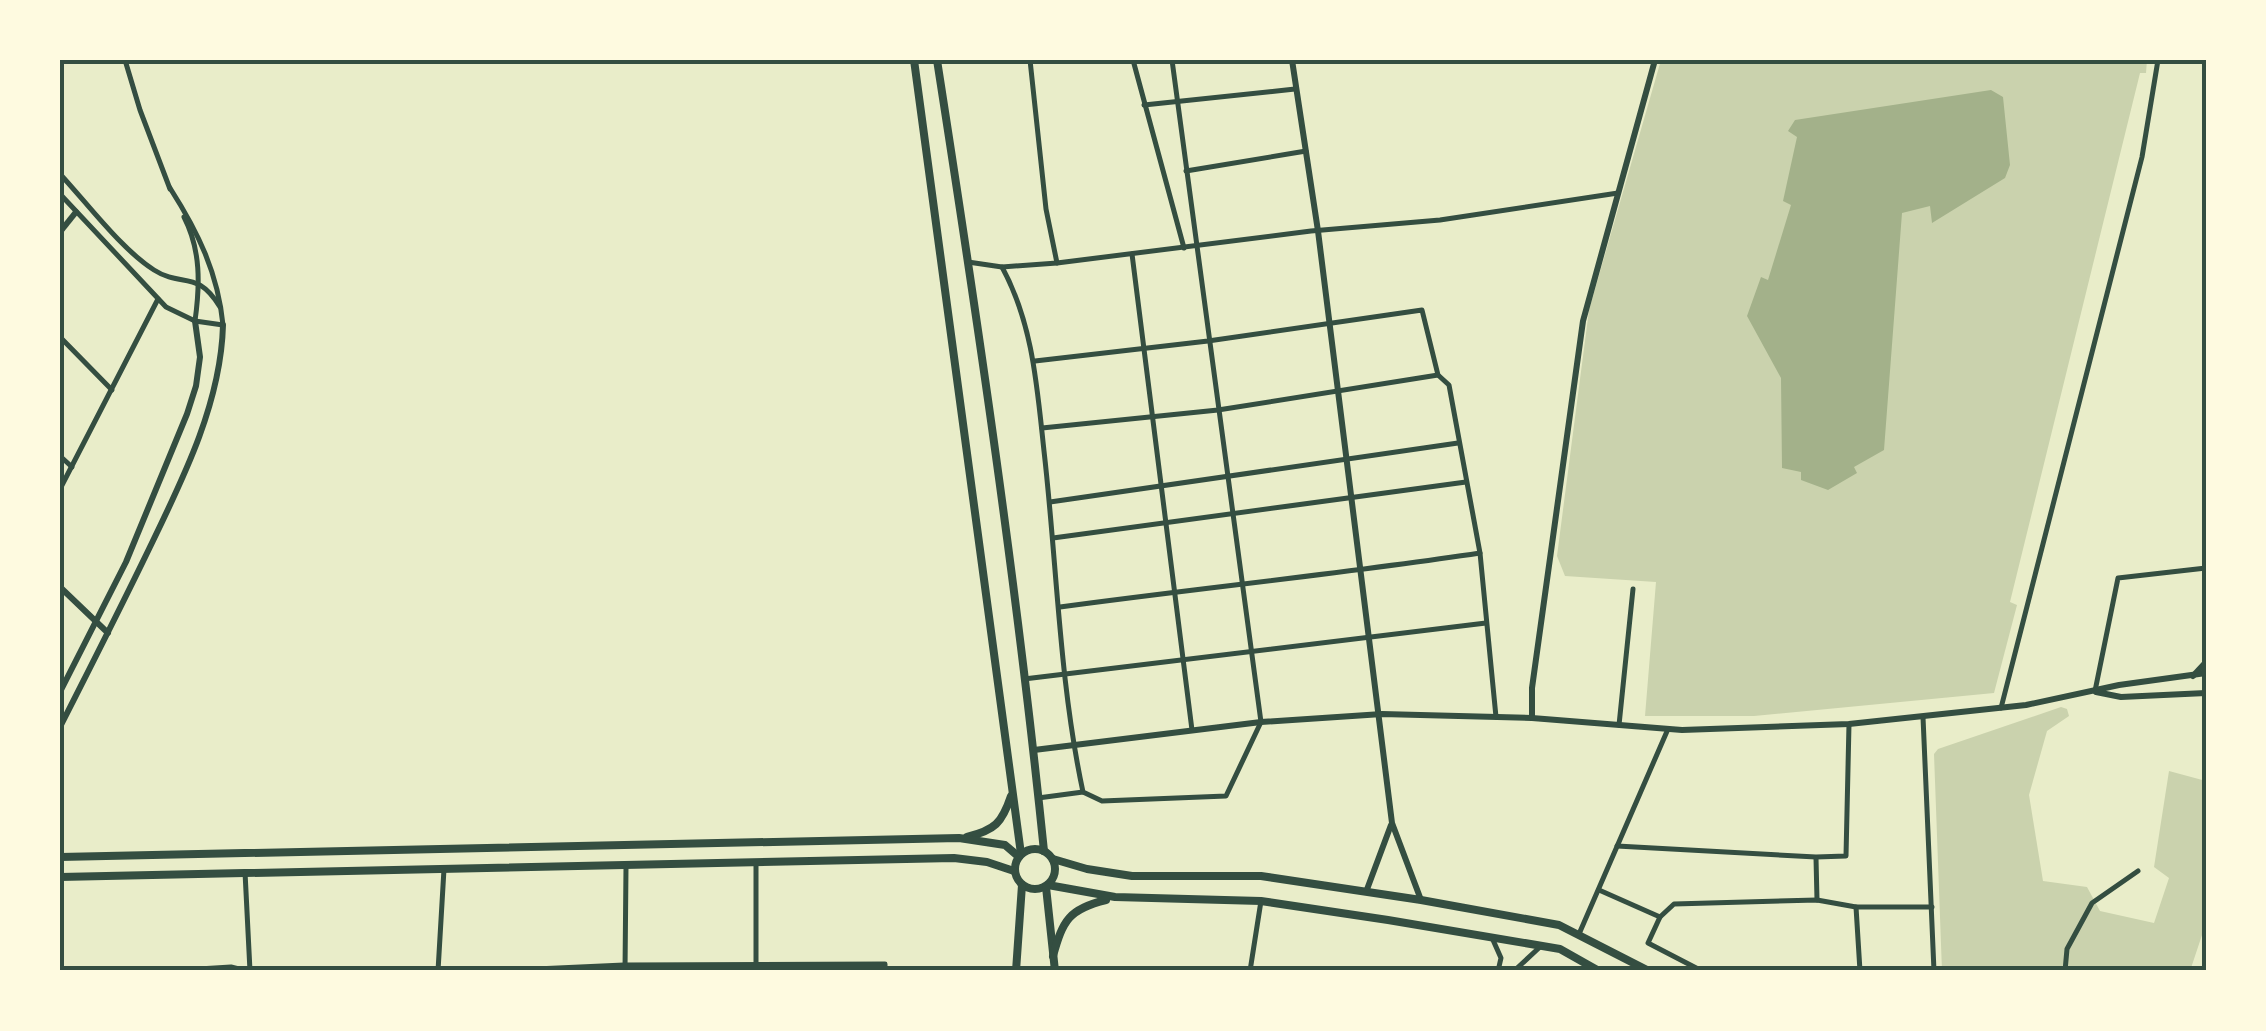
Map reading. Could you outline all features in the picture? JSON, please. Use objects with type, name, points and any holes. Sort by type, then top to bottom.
[{"type":"main road","points":[[914,60],[1020,855],[1014,871]]},
{"type":"main road","points":[[937,60],[968,262],[1034,750],[1044,851]]},
{"type":"main road","points":[[959,838],[991,831],[1003,820],[1012,792]]},
{"type":"main road","points":[[60,857],[959,838],[1005,845],[1020,855]]},
{"type":"main road","points":[[1020,855],[1032,849],[1044,851],[1052,859],[1087,870],[1132,876],[1260,876],[1559,925],[1650,971]]},
{"type":"main road","points":[[60,877],[954,858],[987,862],[1014,871],[1022,885],[1032,890],[1047,886],[1115,897],[1261,900],[1560,949],[1598,971]]},
{"type":"main road","points":[[1052,859],[1054,876],[1047,886],[1055,971]]},
{"type":"main road","points":[[1016,971],[1022,885]]},
{"type":"main road","points":[[1052,956],[1061,926],[1080,906],[1115,897]]},
{"type":"street","points":[[60,692],[155,497],[196,386],[200,356],[192,233],[170,188],[125,60]]},
{"type":"street","points":[[1030,60],[1046,209],[1057,263]]},
{"type":"street","points":[[1134,60],[1184,248]]},
{"type":"street","points":[[1038,798],[1082,792],[1102,802],[1226,796],[1261,722],[1172,60]]},
{"type":"street","points":[[1292,60],[1318,231],[1392,824],[1421,900]]},
{"type":"street","points":[[1532,718],[1532,688],[1583,322],[1654,60]]},
{"type":"street","points":[[2001,708],[2142,158],[2158,60]]},
{"type":"street","points":[[1144,105],[1296,88]]},
{"type":"street","points":[[1186,171],[1306,151]]},
{"type":"street","points":[[60,174],[153,270],[198,283],[211,293],[222,310]]},
{"type":"street","points":[[60,727],[175,496],[222,358],[220,293],[200,234],[170,188]]},
{"type":"street","points":[[968,262],[1002,267],[1057,263],[1440,220],[1618,193]]},
{"type":"street","points":[[60,194],[158,300],[179,316],[223,325]]},
{"type":"street","points":[[60,232],[76,212]]},
{"type":"street","points":[[1132,254],[1192,730]]},
{"type":"street","points":[[1002,267],[1020,301],[1034,361],[1065,673],[1082,792]]},
{"type":"street","points":[[60,489],[158,300]]},
{"type":"street","points":[[1034,361],[1142,350],[1422,310],[1438,375],[1449,384],[1480,553],[1496,717]]},
{"type":"street","points":[[60,338],[112,390]]},
{"type":"street","points":[[1042,428],[1218,410],[1438,375]]},
{"type":"street","points":[[1050,502],[1459,442]]},
{"type":"street","points":[[60,456],[72,467]]},
{"type":"street","points":[[1053,538],[1466,482]]},
{"type":"street","points":[[1060,607],[1480,553]]},
{"type":"street","points":[[2095,691],[2118,578],[2206,568]]},
{"type":"street","points":[[60,586],[108,634]]},
{"type":"street","points":[[1619,725],[1633,589]]},
{"type":"street","points":[[1024,679],[1486,623]]},
{"type":"street","points":[[2192,677],[2206,662]]},
{"type":"street","points":[[1034,750],[1261,722],[1378,714],[1532,718],[1668,729],[1849,724],[2001,708],[2206,673]]},
{"type":"street","points":[[2095,691],[2121,697],[2206,693]]},
{"type":"street","points":[[1922,717],[1934,971]]},
{"type":"street","points":[[1617,846],[1846,856],[1849,724]]},
{"type":"street","points":[[1579,934],[1668,729]]},
{"type":"street","points":[[1366,892],[1392,824]]},
{"type":"street","points":[[1816,857],[1817,900]]},
{"type":"street","points":[[756,864],[756,968]]},
{"type":"street","points":[[624,968],[626,867]]},
{"type":"street","points":[[438,971],[444,869]]},
{"type":"street","points":[[2065,971],[2067,950],[2092,903],[2138,871]]},
{"type":"street","points":[[166,971],[231,967],[249,971],[245,872]]},
{"type":"street","points":[[1598,889],[1660,916]]},
{"type":"street","points":[[1250,971],[1261,900]]},
{"type":"street","points":[[1702,971],[1648,942],[1660,916],[1674,904],[1817,900],[1856,906],[1932,906]]},
{"type":"street","points":[[1856,906],[1860,971]]},
{"type":"street","points":[[1492,937],[1501,958],[1498,971]]},
{"type":"street","points":[[1514,971],[1542,946]]},
{"type":"street","points":[[491,971],[885,964],[885,971]]},
{"type":"street","points":[[2204,971],[2206,964]]},
{"type":"shaded area","points":[[1661,60],[2147,60],[2146,73],[2140,73],[2010,602],[2017,605],[1994,693],[1754,716],[1645,716],[1656,582],[1565,576],[1557,556],[1589,310]]},
{"type":"shaded area","points":[[1991,90],[2003,97],[2010,165],[2005,178],[1932,223],[1930,206],[1902,213],[1884,450],[1854,467],[1857,473],[1828,490],[1801,480],[1801,472],[1782,468],[1781,378],[1747,316],[1761,277],[1768,280],[1791,205],[1783,201],[1797,137],[1788,131],[1795,120]]},
{"type":"shaded area","points":[[2061,707],[2067,709],[2069,716],[2047,731],[2029,795],[2043,881],[2087,887],[2100,911],[2154,923],[2169,878],[2154,867],[2169,771],[2206,781],[2206,923],[2190,971],[1942,971],[1934,754],[1938,749]]}]
